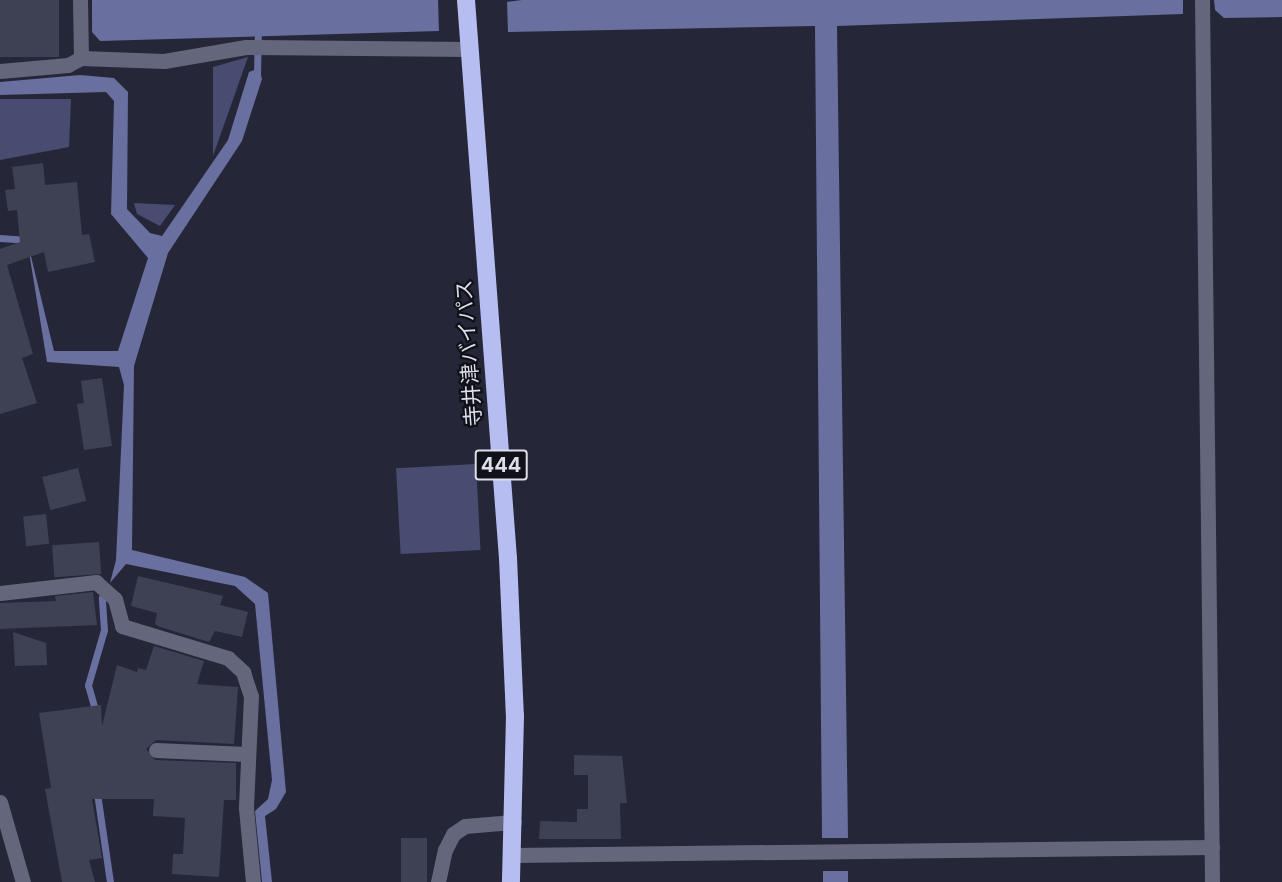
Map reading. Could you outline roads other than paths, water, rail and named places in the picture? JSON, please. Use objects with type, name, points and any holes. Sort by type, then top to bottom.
[{"type":"highway","name":"寺井津バイパス","points":[[466,0],[508,558],[515,716],[511,882]]},
{"type":"street","points":[[80,0],[81,58]]},
{"type":"street","points":[[1202,2],[1212,882]]},
{"type":"street","points":[[0,71],[68,65],[81,58],[164,61],[246,47],[469,49]]},
{"type":"street","points":[[0,593],[96,582],[115,599],[122,626],[228,658],[243,672],[251,696],[246,754],[246,808],[253,882]]},
{"type":"street","points":[[156,750],[246,754]]},
{"type":"street","points":[[0,802],[23,882]]},
{"type":"street","points":[[438,882],[445,850],[453,834],[465,826],[514,822]]},
{"type":"street","points":[[513,855],[1212,847]]},
{"type":"waterway","points":[[257,75],[258,29]]},
{"type":"waterway","points":[[0,238],[27,240]]},
{"type":"waterway","points":[[96,713],[88,685],[104,630],[102,598]]},
{"type":"waterway","points":[[97,793],[110,882]]}]
